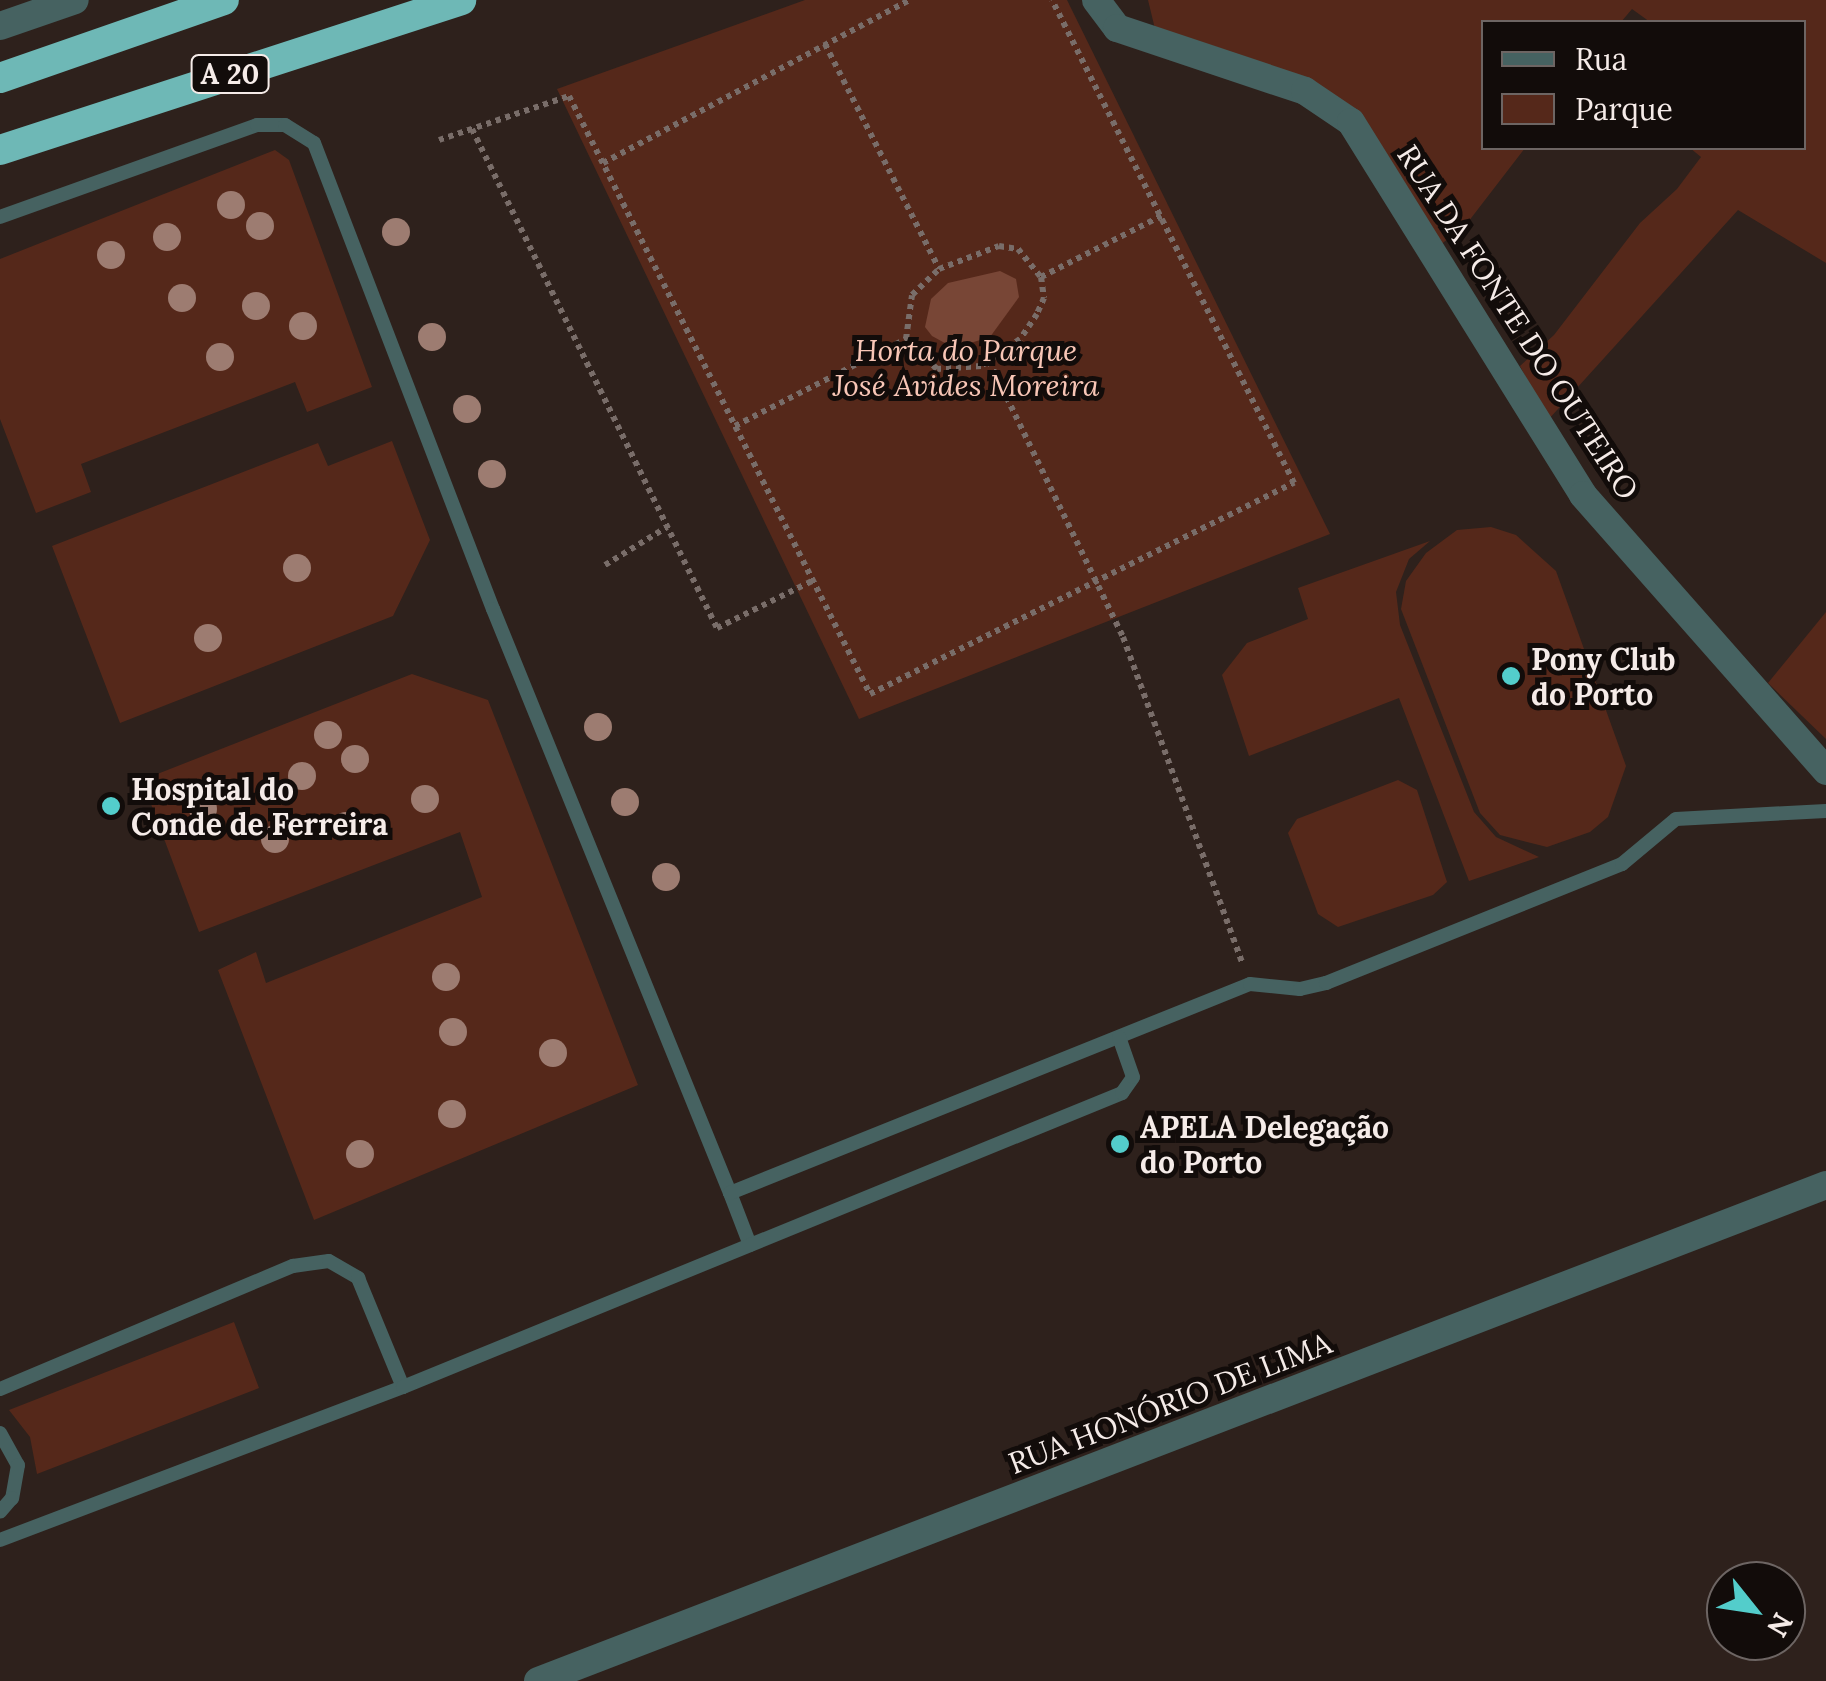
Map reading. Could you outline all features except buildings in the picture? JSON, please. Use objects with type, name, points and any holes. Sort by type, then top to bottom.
[{"type":"highway","name":"A 20","points":[[0,78],[224,0]]},
{"type":"highway","name":"A 20","points":[[0,150],[461,0]]},
{"type":"street","points":[[0,26],[75,0]]},
{"type":"street","name":"RUA DA FONTE DO OUTEIRO","points":[[1096,0],[1117,28],[1305,90],[1351,122],[1583,495],[1826,771]]},
{"type":"street","name":"RUA HONÓRIO DE LIMA","points":[[538,1681],[1826,1185]]},
{"type":"lane","points":[[0,217],[258,125],[285,125],[314,143],[493,609],[750,1245]]},
{"type":"lane","points":[[730,1193],[1250,984],[1300,989],[1326,983],[1622,864],[1676,819],[1826,812]]},
{"type":"lane","points":[[0,1540],[403,1386],[1122,1092],[1134,1076],[1119,1037]]},
{"type":"lane","points":[[0,1389],[293,1266],[329,1261],[358,1278],[403,1386]]},
{"type":"lane","points":[[0,1433],[18,1465],[12,1498],[0,1512]]},
{"type":"path","points":[[602,164],[909,0]]},
{"type":"path","points":[[439,140],[568,96],[870,694],[1294,483],[1052,0]]},
{"type":"path","points":[[825,44],[939,269]]},
{"type":"path","points":[[472,129],[717,628],[812,581]]},
{"type":"path","points":[[1041,277],[1160,216]]},
{"type":"path","points":[[999,246],[1018,249],[1041,277],[1044,298],[1036,314],[1020,338],[989,361],[937,370],[906,339],[912,295],[939,269],[999,246]]},
{"type":"path","points":[[735,426],[906,339]]},
{"type":"path","points":[[989,361],[1097,581],[1250,984]]},
{"type":"path","points":[[605,564],[667,527]]},
{"type":"green space","name":"Horta do Parque José Avides Moreira","points":[[805,0],[1067,0],[1330,534],[859,719],[557,89]]},
{"type":"green space","points":[[1148,0],[1826,0],[1826,263],[1738,210],[1548,420],[1520,366],[1554,335],[1640,223],[1677,189],[1701,157],[1692,150],[1806,150],[1806,20],[1647,20],[1632,9],[1623,20],[1481,20],[1481,150],[1523,150],[1465,226],[1436,248],[1364,124],[1157,37]]},
{"type":"green space","points":[[275,150],[289,160],[372,387],[307,412],[295,382],[81,464],[91,492],[36,513],[0,419],[0,259]]},
{"type":"green space","points":[[392,441],[430,540],[393,616],[120,723],[52,546],[318,443],[328,466]]},
{"type":"green space","name":"Pony Club do Porto","points":[[1491,527],[1516,535],[1556,571],[1626,766],[1608,817],[1590,832],[1547,847],[1500,835],[1480,813],[1401,609],[1406,581],[1426,553],[1457,530]]},
{"type":"green space","points":[[1430,541],[1409,559],[1396,592],[1400,625],[1474,812],[1496,837],[1539,857],[1469,881],[1399,698],[1249,756],[1222,675],[1247,643],[1308,619],[1298,588]]},
{"type":"green space","points":[[1826,612],[1826,739],[1768,683]]},
{"type":"green space","points":[[412,674],[488,700],[638,1085],[314,1220],[218,970],[256,952],[266,983],[482,897],[460,832],[199,932],[142,780]]},
{"type":"green space","points":[[1398,780],[1417,790],[1447,882],[1433,895],[1338,927],[1318,914],[1288,833],[1297,819]]},
{"type":"green space","points":[[234,1322],[259,1388],[37,1474],[30,1437],[9,1410]]},
{"type":"shaded area","points":[[1000,271],[1016,279],[1019,297],[990,337],[954,348],[932,336],[925,327],[931,299],[948,283]]},
{"type":"place","name":"Pony Club do Porto","points":[[1511,676]]},
{"type":"place","name":"Hospital do Conde de Ferreira","points":[[111,806]]},
{"type":"place","name":"APELA Delegação do Porto","points":[[1120,1144]]}]
